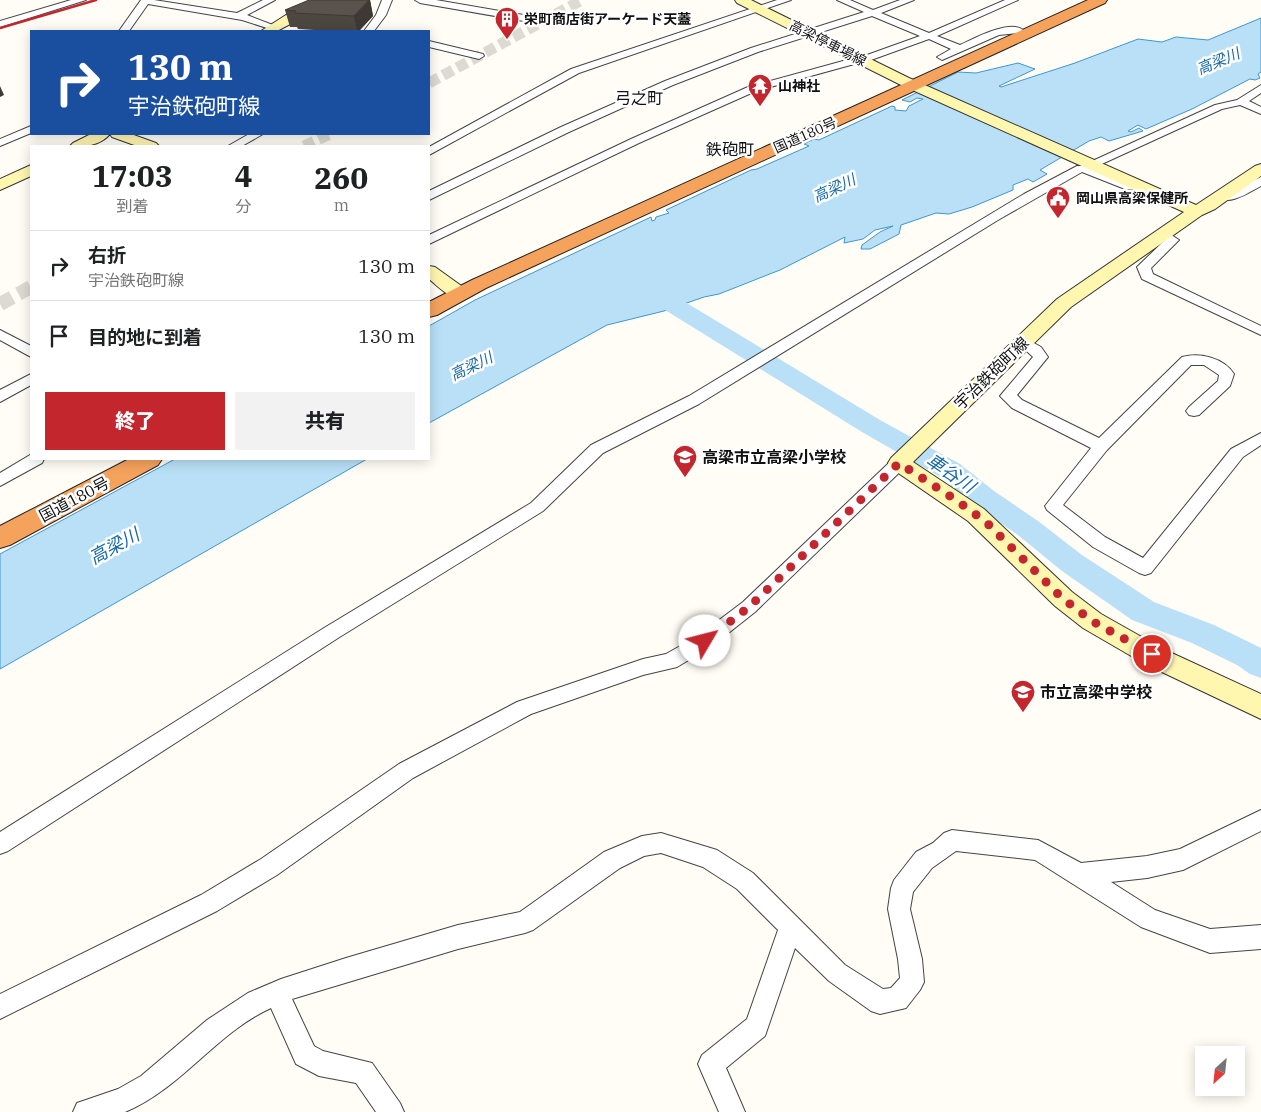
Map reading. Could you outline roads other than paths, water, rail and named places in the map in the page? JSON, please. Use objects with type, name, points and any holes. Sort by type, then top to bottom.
[{"type":"highway","name":"国道180号","points":[[914,85],[1018,30],[1084,0]]},
{"type":"highway","name":"国道180号","points":[[430,296],[453,290],[1100,0]]},
{"type":"highway","name":"国道180号","points":[[430,309],[453,290]]},
{"type":"highway","name":"国道180号","points":[[0,523],[118,460]]},
{"type":"highway","name":"国道180号","points":[[0,538],[147,460]]},
{"type":"main road","points":[[270,29],[300,14],[336,0]]},
{"type":"main road","name":"高梁停車場線","points":[[741,0],[914,85]]},
{"type":"main road","points":[[914,85],[1196,211]]},
{"type":"main road","points":[[80,145],[100,135]]},
{"type":"main road","points":[[120,135],[148,145]]},
{"type":"main road","name":"宇治鉄砲町線","points":[[908,455],[1023,341],[1064,304],[1196,211],[1223,196],[1261,169]]},
{"type":"main road","points":[[0,185],[30,170]]},
{"type":"main road","points":[[430,273],[453,290]]},
{"type":"main road","points":[[908,455],[956,500],[986,522],[1061,597],[1092,621],[1187,672],[1261,707]]},
{"type":"street","points":[[0,24],[82,0]]},
{"type":"street","points":[[237,17],[270,0]]},
{"type":"street","points":[[370,30],[381,15],[387,0]]},
{"type":"street","points":[[420,0],[541,22]]},
{"type":"street","points":[[430,151],[575,71],[786,0]]},
{"type":"street","points":[[842,0],[960,49]]},
{"type":"street","points":[[430,196],[590,118],[705,68],[809,33],[874,14],[909,0]]},
{"type":"street","points":[[871,57],[929,36],[1013,0]]},
{"type":"street","points":[[125,30],[142,4],[147,1],[262,22],[270,29]]},
{"type":"street","points":[[942,57],[997,32],[1018,30]]},
{"type":"street","points":[[430,44],[479,56]]},
{"type":"street","points":[[430,240],[635,141],[752,89],[854,61]]},
{"type":"street","points":[[1086,163],[1218,107],[1241,102],[1261,88]]},
{"type":"street","points":[[1241,102],[1261,111]]},
{"type":"street","points":[[0,143],[30,129]]},
{"type":"street","points":[[236,145],[255,135]]},
{"type":"street","points":[[0,844],[331,633],[537,507],[597,449],[694,400],[974,229],[1082,168],[1129,186],[1142,188]]},
{"type":"street","points":[[1223,196],[1231,196],[1261,181]]},
{"type":"street","points":[[1164,234],[1173,240],[1144,267],[1147,276],[1261,331]]},
{"type":"street","points":[[0,334],[30,351]]},
{"type":"street","points":[[1023,341],[1036,350],[1041,357],[1008,396],[1017,404],[1101,446]]},
{"type":"street","points":[[1194,411],[1226,383],[1227,374],[1217,365],[1200,359],[1187,360],[1101,446],[1053,506],[1099,542],[1145,568],[1237,453],[1261,438]]},
{"type":"street","points":[[0,397],[30,380]]},
{"type":"street","points":[[0,1007],[209,903],[269,867],[406,771],[524,708],[643,667],[670,660],[705,641],[749,607],[908,455]]},
{"type":"street","points":[[0,480],[34,460]]},
{"type":"street","points":[[1079,874],[1147,867],[1183,859],[1261,820]]},
{"type":"street","points":[[86,1112],[123,1100],[150,1085],[216,1029],[257,1002],[277,993],[346,970],[458,937],[525,922],[612,860],[642,846],[661,843],[709,858],[745,880],[837,972],[880,1002],[897,998],[912,982],[910,959],[899,909],[902,888],[924,860],[941,850],[952,840],[1038,850],[1149,919],[1210,941],[1261,937]]},
{"type":"street","points":[[732,1112],[711,1064],[756,1027],[791,926]]},
{"type":"street","points":[[277,993],[305,1055],[319,1062],[363,1072],[391,1112]]},
{"type":"water","name":"高梁川","points":[[1261,18],[1261,72],[1258,74],[1260,78],[1250,79],[1192,109],[1146,129],[1138,125],[1128,131],[1131,132],[1139,128],[1143,131],[1109,141],[1101,137],[1089,141],[1040,170],[1047,174],[1033,182],[1028,179],[1013,185],[1013,190],[972,207],[949,214],[936,213],[901,225],[899,234],[870,249],[861,249],[862,245],[880,232],[893,226],[875,230],[863,239],[844,243],[845,237],[780,270],[719,294],[704,297],[664,311],[607,325],[430,422],[430,325],[475,300],[651,217],[652,221],[655,220],[656,217],[669,213],[666,210],[751,170],[809,146],[804,144],[814,139],[819,140],[892,106],[895,107],[895,110],[906,111],[909,106],[923,99],[917,98],[910,102],[902,100],[958,72],[976,73],[1018,63],[1035,69],[999,86],[1001,87],[1075,63],[1138,39],[1162,42],[1176,37],[1208,40]]},
{"type":"water","name":"高梁川","points":[[173,460],[365,460],[0,669],[0,554]]},
{"type":"waterway","name":"車谷川","points":[[644,287],[871,426],[951,471],[984,498],[1028,528],[1072,563],[1143,611],[1203,634],[1248,656],[1261,665]]},
{"type":"tunnel","points":[[430,82],[582,0]]},
{"type":"tunnel","points":[[306,145],[328,135]]},
{"type":"tunnel","points":[[0,304],[30,288]]},
{"type":"railway","points":[[0,28],[96,0]]},
{"type":"place","name":"栄町商店街アーケード天蓋","points":[[507,40]]},
{"type":"place","name":"山神社","points":[[760,107]]},
{"type":"place","name":"岡山県高梁保健所","points":[[1058,219]]},
{"type":"place","name":"高梁市立高梁小学校","points":[[685,478]]},
{"type":"place","name":"市立高梁中学校","points":[[1023,713]]},
{"type":"district","name":"弓之町","points":[[639,98]]},
{"type":"district","name":"鉄砲町","points":[[730,149]]}]
